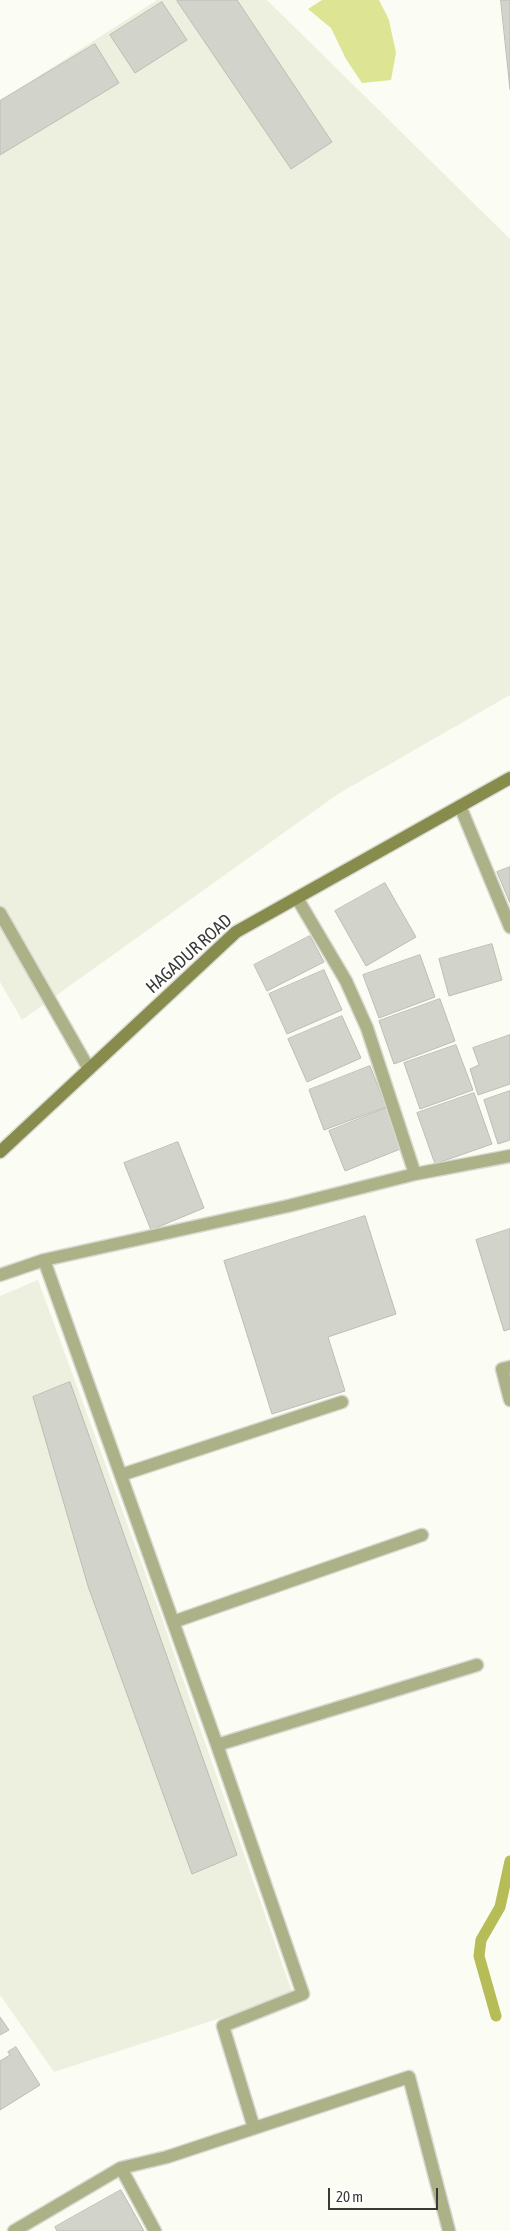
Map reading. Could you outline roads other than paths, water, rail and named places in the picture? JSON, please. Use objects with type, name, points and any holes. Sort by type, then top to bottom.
[{"type":"street","name":"HAGADUR ROAD","points":[[0,1152],[236,932],[510,778]]},
{"type":"street","points":[[460,806],[510,927]]},
{"type":"street","points":[[297,898],[346,981],[367,1028],[415,1174]]},
{"type":"street","points":[[0,913],[89,1069]]},
{"type":"street","points":[[0,1275],[44,1260],[288,1206],[415,1174],[510,1156]]},
{"type":"street","points":[[44,1260],[217,1745],[303,1994],[223,2026],[254,2128]]},
{"type":"street","points":[[510,1366],[502,1369],[510,1400]]},
{"type":"street","points":[[121,1475],[342,1402]]},
{"type":"street","points":[[173,1622],[422,1535]]},
{"type":"street","points":[[217,1745],[477,1665]]},
{"type":"street","points":[[14,2231],[121,2168],[167,2157],[409,2077],[448,2231]]},
{"type":"street","points":[[121,2168],[155,2231]]},
{"type":"waterway","points":[[496,2016],[479,1956],[481,1940],[500,1907],[510,1861]]}]
